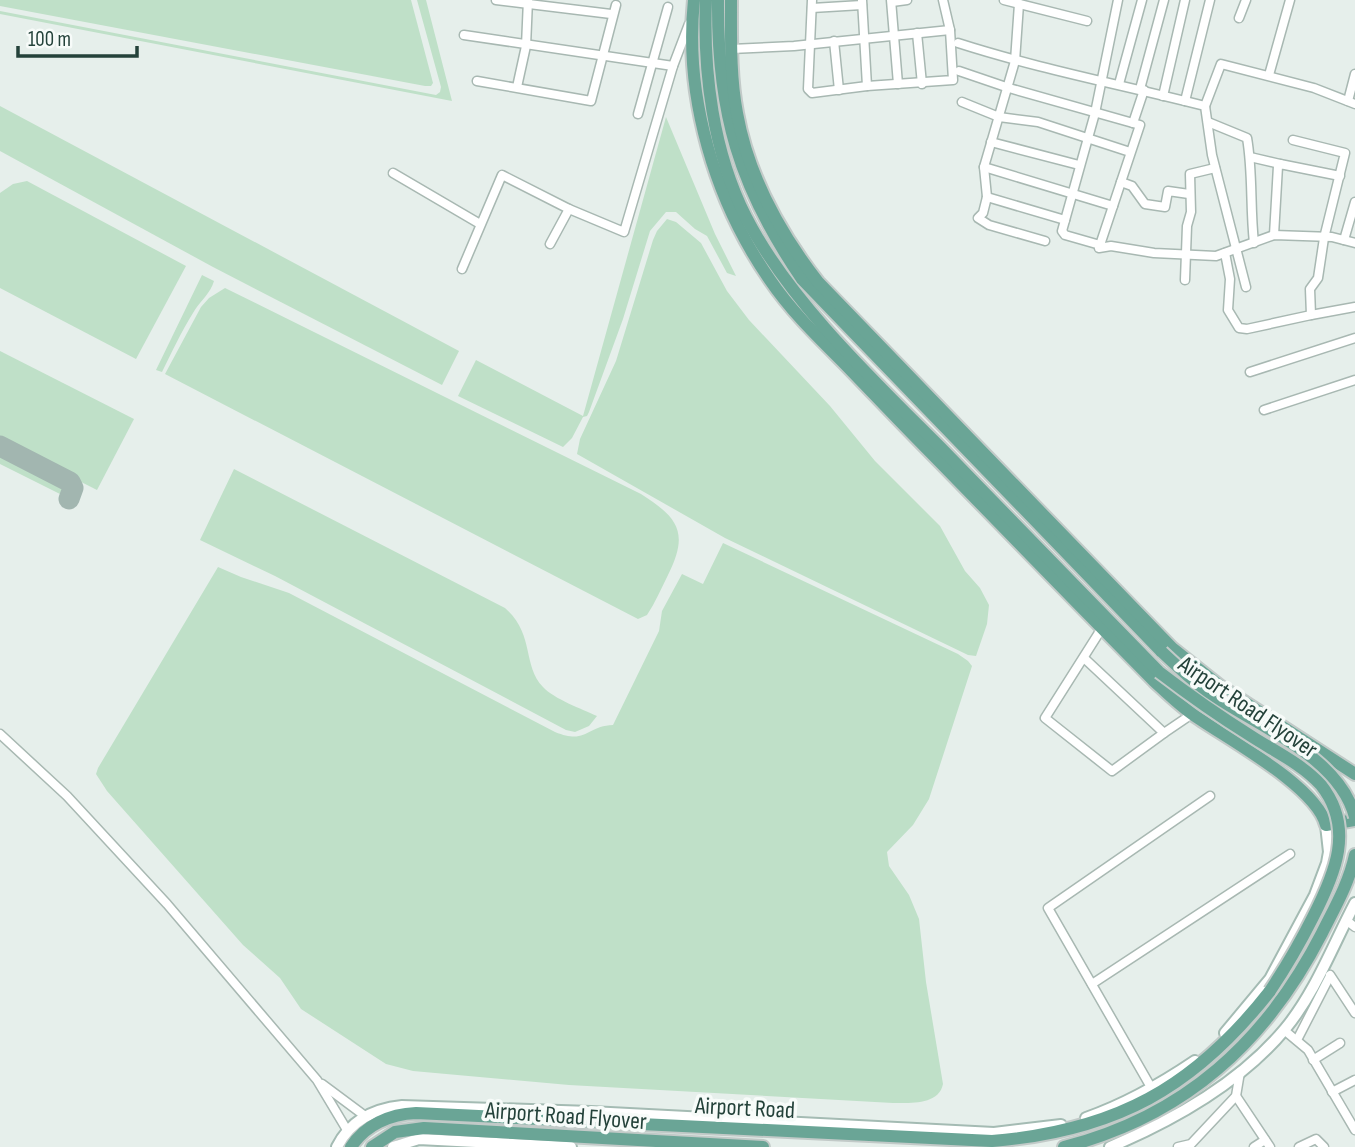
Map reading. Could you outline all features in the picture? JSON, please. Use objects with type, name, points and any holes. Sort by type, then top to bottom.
[{"type":"main road","points":[[694,0],[697,95],[706,139],[728,205],[744,239],[771,281],[809,327],[1107,628]]},
{"type":"main road","points":[[706,0],[709,91],[730,175],[746,216],[767,253],[800,298],[1154,681],[1192,714],[1298,786],[1325,821],[1355,817]]},
{"type":"main road","points":[[718,0],[723,101],[735,149],[765,220],[802,279],[1139,623],[1221,687],[1355,774]]},
{"type":"main road","points":[[731,0],[734,98],[739,126],[757,178],[789,243],[839,305],[1139,623]]},
{"type":"main road","name":"Airport Road Flyover","points":[[1139,623],[1162,652],[1204,689],[1324,767],[1346,792],[1355,817]]},
{"type":"main road","name":"Airport Road Flyover","points":[[1107,628],[1205,707],[1315,779],[1330,797],[1338,814],[1341,847],[1331,882],[1303,935],[1283,972],[1250,1016],[1218,1050],[1190,1073],[1127,1109],[1109,1114]]},
{"type":"main road","points":[[1338,763],[1355,784]]},
{"type":"main road","points":[[1064,1147],[1111,1133],[1153,1113],[1191,1090],[1223,1065],[1266,1022],[1311,953],[1346,888],[1355,855]]},
{"type":"main road","name":"Airport Road","points":[[351,1147],[356,1139],[376,1124],[403,1114],[416,1113],[992,1141],[1070,1130],[1109,1114]]},
{"type":"main road","name":"Airport Road Flyover","points":[[372,1147],[394,1132],[424,1128],[763,1147]]},
{"type":"street","points":[[496,0],[527,1],[611,14]]},
{"type":"street","points":[[898,84],[892,1],[907,0]]},
{"type":"street","points":[[867,86],[862,2],[812,4],[810,92],[953,80],[950,30],[943,0]]},
{"type":"street","points":[[1004,0],[1087,21]]},
{"type":"street","points":[[1118,0],[1095,113],[1071,192],[1063,234],[1100,245],[1099,248],[1111,246],[1154,253],[1216,256],[1274,235],[1355,243]]},
{"type":"street","points":[[1119,84],[1142,0]]},
{"type":"street","points":[[1133,124],[1164,0]]},
{"type":"street","points":[[1163,96],[1185,0]]},
{"type":"street","points":[[1185,101],[1210,0]]},
{"type":"street","points":[[1239,18],[1246,0]]},
{"type":"street","points":[[1269,75],[1290,0]]},
{"type":"street","points":[[517,87],[526,46],[527,1]]},
{"type":"street","points":[[477,81],[591,101],[611,14],[616,5]]},
{"type":"street","points":[[1019,5],[1015,61],[984,167],[986,197],[983,213],[978,218],[989,225],[1045,241]]},
{"type":"street","points":[[638,114],[668,7]]},
{"type":"street","points":[[462,269],[502,175],[569,209],[624,232],[673,66],[693,19]]},
{"type":"street","points":[[731,49],[950,30]]},
{"type":"street","points":[[917,33],[922,83]]},
{"type":"street","points":[[464,35],[673,66]]},
{"type":"street","points":[[834,41],[839,90]]},
{"type":"street","points":[[958,43],[1015,61],[1205,106]]},
{"type":"street","points":[[1246,287],[1215,168],[1205,117],[1205,106],[1221,64],[1269,75],[1351,102],[1355,74]]},
{"type":"street","points":[[959,71],[1140,125],[1100,245]]},
{"type":"street","points":[[962,102],[999,117],[1038,122],[1130,152]]},
{"type":"street","points":[[1208,122],[1247,138],[1254,243]]},
{"type":"street","points":[[1293,140],[1345,153],[1324,238],[1318,278],[1310,289],[1311,315]]},
{"type":"street","points":[[991,142],[1079,165]]},
{"type":"street","points":[[1250,157],[1340,176]]},
{"type":"street","points":[[1274,235],[1280,164]]},
{"type":"street","points":[[984,167],[1113,206]]},
{"type":"street","points":[[1185,280],[1187,226],[1191,212],[1190,174],[1215,168]]},
{"type":"street","points":[[393,173],[480,224]]},
{"type":"street","points":[[1122,182],[1132,186],[1145,204],[1165,207],[1168,191],[1189,194]]},
{"type":"street","points":[[986,197],[1065,220]]},
{"type":"street","points":[[1344,240],[1355,202]]},
{"type":"street","points":[[550,244],[569,209]]},
{"type":"street","points":[[1225,253],[1230,279],[1228,310],[1239,328],[1247,329],[1355,307]]},
{"type":"street","points":[[1250,372],[1355,338]]},
{"type":"street","points":[[1265,410],[1355,380]]},
{"type":"street","points":[[1107,628],[1045,718],[1112,771],[1192,714]]},
{"type":"street","points":[[1084,658],[1164,733]]},
{"type":"street","points":[[0,734],[67,796],[167,904],[317,1080],[347,1130]]},
{"type":"street","points":[[1152,1089],[1048,908],[1210,796]]},
{"type":"street","points":[[337,1147],[347,1130],[365,1116],[388,1107],[402,1106],[591,1112],[1000,1133],[1065,1124],[1109,1114],[1152,1089],[1207,1051],[1270,979],[1324,875],[1329,852],[1325,821]]},
{"type":"street","points":[[1092,984],[1290,854]]},
{"type":"street","points":[[1110,1147],[1176,1115],[1240,1072],[1284,1030],[1351,923],[1355,903]]},
{"type":"street","points":[[1323,965],[1355,1013]]},
{"type":"street","points":[[1297,1040],[1330,976]]},
{"type":"street","points":[[1284,1030],[1297,1040],[1313,1060],[1355,1130]]},
{"type":"street","points":[[1313,1060],[1340,1043]]},
{"type":"street","points":[[1178,1147],[1192,1146],[1236,1096],[1240,1072]]},
{"type":"street","points":[[317,1080],[365,1116]]},
{"type":"street","points":[[1332,1092],[1352,1081],[1355,1092]]},
{"type":"street","points":[[1236,1096],[1267,1143],[1254,1147]]},
{"type":"street","points":[[393,1147],[419,1139],[571,1147]]},
{"type":"street","points":[[1299,1147],[1316,1139],[1324,1147]]},
{"type":"green space","points":[[0,0],[411,0],[433,83],[431,86],[425,86],[0,6]]},
{"type":"green space","points":[[417,0],[426,0],[452,101],[0,14],[0,11],[436,95],[441,87]]},
{"type":"green space","points":[[0,106],[459,351],[442,385],[213,267],[0,151]]},
{"type":"green space","points":[[666,117],[715,234],[736,276],[727,273],[707,236],[676,212],[666,212],[650,231],[623,319],[589,412],[563,447],[458,396],[476,360],[583,416]]},
{"type":"green space","points":[[27,181],[186,266],[136,359],[0,288],[0,193],[13,184]]},
{"type":"green space","points":[[667,219],[676,222],[701,243],[727,291],[749,320],[830,406],[875,461],[940,526],[965,571],[980,588],[989,605],[987,624],[976,656],[968,655],[725,538],[577,454],[580,439],[616,361],[653,240]]},
{"type":"green space","points":[[202,275],[214,281],[189,320],[162,372],[156,370]]},
{"type":"green space","points":[[225,288],[641,494],[654,503],[672,519],[679,537],[674,560],[647,615],[638,619],[165,374],[201,307]]},
{"type":"green space","points":[[0,351],[134,419],[97,490],[0,441]]},
{"type":"green space","points":[[0,451],[59,482],[65,489],[62,495],[0,464]]},
{"type":"green space","points":[[234,469],[505,608],[521,628],[532,669],[543,687],[561,700],[597,716],[589,726],[575,732],[566,730],[275,576],[200,540]]},
{"type":"green space","points":[[723,543],[958,654],[972,666],[929,799],[913,825],[887,852],[889,866],[909,895],[919,919],[926,982],[943,1084],[936,1096],[930,1099],[915,1103],[893,1103],[569,1085],[413,1071],[386,1064],[301,1009],[280,978],[243,945],[107,791],[96,774],[218,567],[289,593],[555,732],[574,737],[613,725],[659,631],[662,611],[682,574],[703,584]]},
{"type":"taxiway","points":[[0,446],[70,482],[73,488],[69,499]]}]
